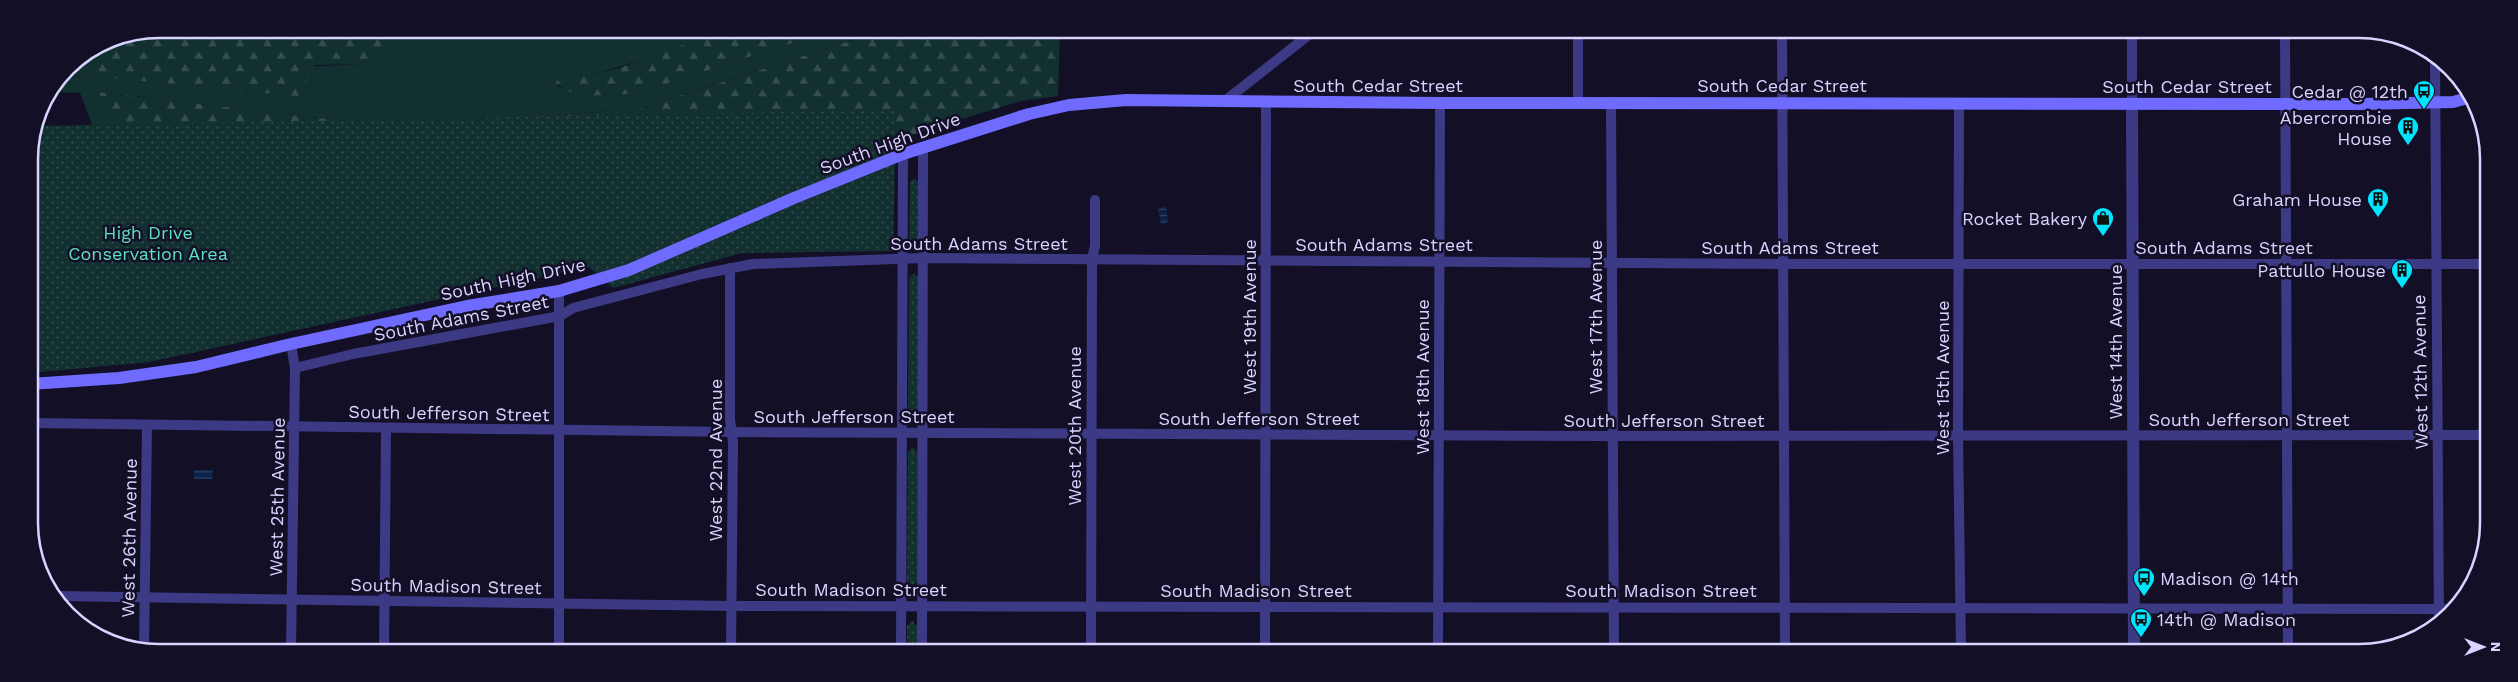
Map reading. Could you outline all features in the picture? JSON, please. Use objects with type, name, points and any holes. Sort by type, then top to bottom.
[{"type":"main road","name":"South Cedar Street","points":[[1097,102],[1126,100],[1440,103],[2132,104],[2453,102],[2464,99]]},
{"type":"main road","name":"South High Drive","points":[[38,383],[119,378],[196,367],[291,344],[467,306],[559,291],[629,270],[794,198],[903,154],[1028,114],[1097,102]]},
{"type":"street","points":[[1225,101],[1305,38]]},
{"type":"street","points":[[1578,38],[1578,102]]},
{"type":"street","points":[[1782,38],[1785,644]]},
{"type":"street","name":"West 14th Avenue","points":[[2132,38],[2134,644]]},
{"type":"street","points":[[2285,38],[2288,644]]},
{"type":"street","name":"West 12th Avenue","points":[[2435,65],[2438,615]]},
{"type":"street","name":"West 19th Avenue","points":[[1265,644],[1266,102]]},
{"type":"street","name":"West 17th Avenue","points":[[1611,102],[1610,261],[1614,644]]},
{"type":"street","name":"West 18th Avenue","points":[[1438,644],[1440,103]]},
{"type":"street","name":"West 15th Avenue","points":[[1959,104],[1958,435],[1961,644]]},
{"type":"street","points":[[922,644],[924,148]]},
{"type":"street","points":[[901,644],[903,154]]},
{"type":"street","name":"West 20th Avenue","points":[[1091,644],[1090,433],[1092,258],[1095,246],[1095,200]]},
{"type":"street","name":"South Adams Street","points":[[295,368],[353,354],[560,316],[573,308],[730,268],[784,262],[902,258],[1092,258],[1265,261],[1610,261],[1782,264],[2132,262],[2480,264]]},
{"type":"street","name":"West 22nd Avenue","points":[[730,268],[732,644]]},
{"type":"street","points":[[559,291],[559,644]]},
{"type":"street","name":"West 25th Avenue","points":[[291,344],[295,368],[291,644]]},
{"type":"street","name":"South Jefferson Street","points":[[38,423],[732,432],[1612,436],[2133,435],[2287,437],[2480,435]]},
{"type":"street","name":"West 26th Avenue","points":[[144,643],[147,425]]},
{"type":"street","points":[[384,644],[386,429]]},
{"type":"street","name":"South Madison Street","points":[[62,596],[145,596],[385,602],[732,606],[922,605],[1091,608],[1438,605],[2134,610],[2444,609]]},
{"type":"green space","points":[[151,38],[394,38],[361,64],[315,65],[298,96],[101,77],[70,76],[91,58],[105,50],[135,40]]},
{"type":"green space","points":[[707,38],[807,38],[635,94],[585,96],[568,91],[555,83],[565,74],[583,69],[596,74],[619,68]]},
{"type":"green space","points":[[712,38],[596,74],[583,69],[557,86],[585,96],[635,94],[807,38],[858,38],[639,109],[415,125],[369,124],[99,92],[193,353],[179,353],[80,93],[58,91],[70,76],[101,77],[361,64],[394,39]]},
{"type":"green space","name":"High Drive Conservation Area","points":[[859,38],[1060,38],[1058,96],[1021,101],[928,129],[794,182],[193,353],[99,92],[369,124],[415,125],[639,109]]},
{"type":"green space","name":"High Drive Conservation Area","points":[[896,110],[893,251],[742,253],[613,288],[589,267],[149,362],[38,372],[38,151],[42,126]]},
{"type":"green space","points":[[914,179],[919,182],[918,240],[914,244],[909,240],[910,182]]},
{"type":"green space","points":[[914,273],[918,278],[918,408],[913,413],[908,408],[909,277]]},
{"type":"green space","points":[[913,447],[917,452],[917,582],[912,587],[907,582],[908,452]]},
{"type":"green space","points":[[912,621],[917,626],[917,644],[907,644],[907,626]]},
{"type":"water","points":[[1166,206],[1168,222],[1161,225],[1158,209]]},
{"type":"water","points":[[194,470],[213,470],[212,479],[194,479]]},
{"type":"place","name":"Cedar @ 12th","points":[[2424,110]]},
{"type":"place","name":"Abercrombie House","points":[[2408,146]]},
{"type":"place","name":"Graham House","points":[[2378,218]]},
{"type":"place","name":"Rocket Bakery","points":[[2103,237]]},
{"type":"place","name":"Pattullo House","points":[[2402,289]]},
{"type":"place","name":"Madison @ 14th","points":[[2144,597]]},
{"type":"place","name":"14th @ Madison","points":[[2141,638]]}]
